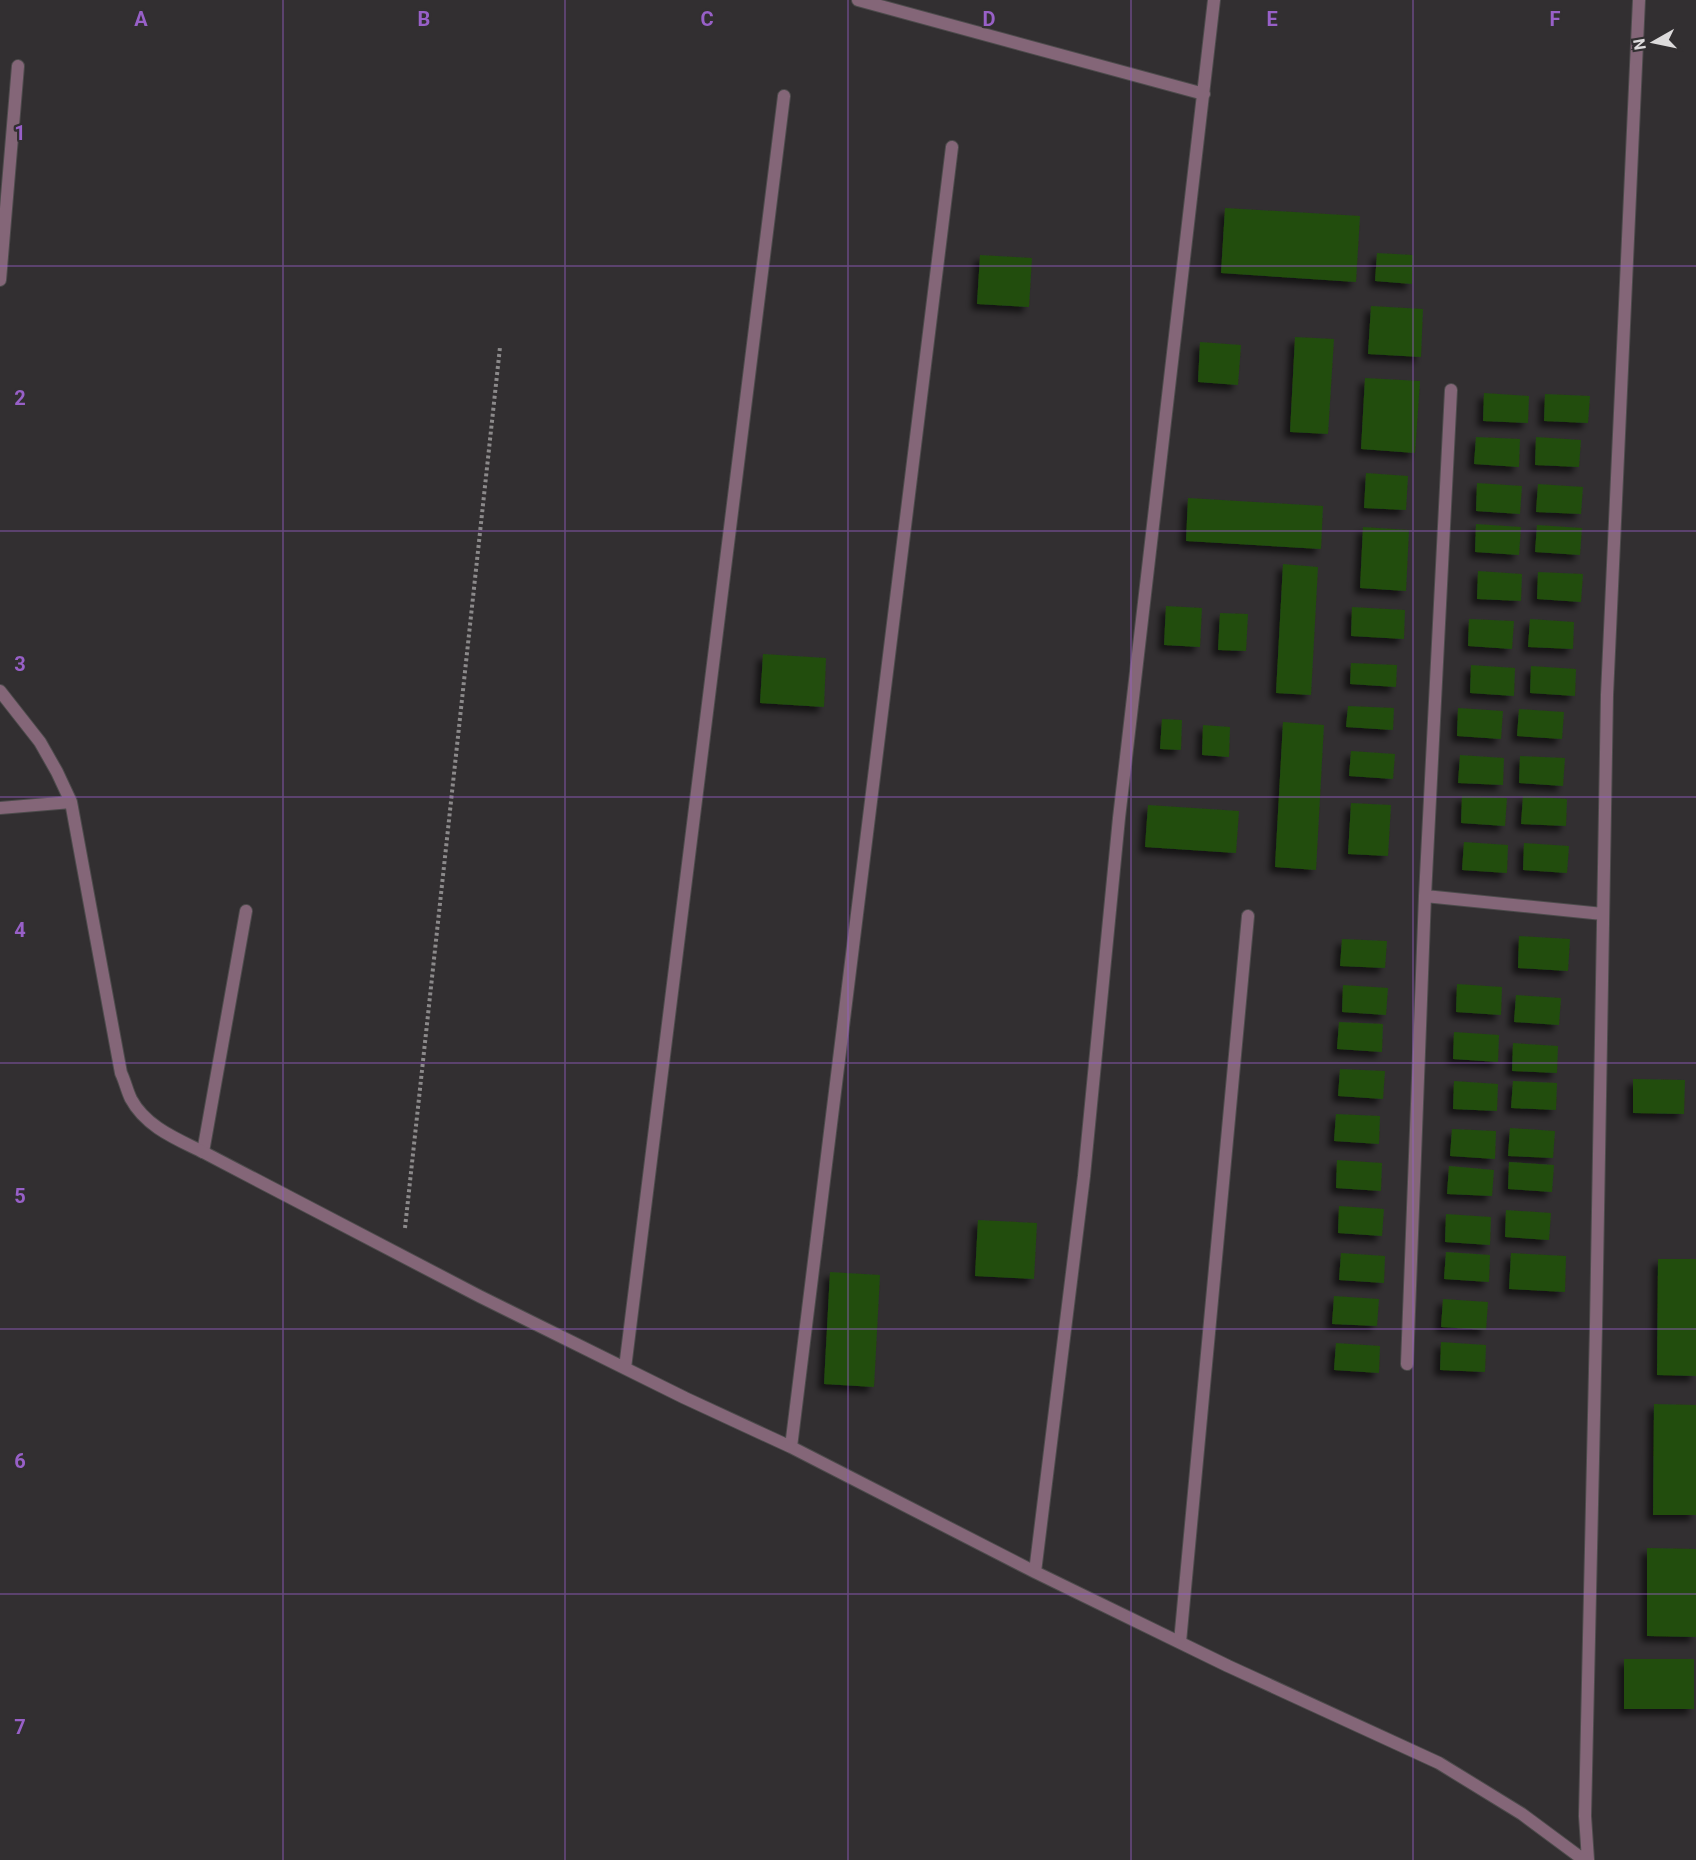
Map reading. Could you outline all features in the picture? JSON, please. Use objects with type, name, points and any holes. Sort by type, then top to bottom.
[{"type":"street","points":[[858,0],[1204,94]]},
{"type":"street","points":[[1035,1572],[1084,1176],[1119,818],[1214,0]]},
{"type":"street","points":[[1586,1860],[1607,683],[1639,0]]},
{"type":"street","points":[[0,280],[18,66]]},
{"type":"street","points":[[625,1368],[784,96]]},
{"type":"street","points":[[791,1447],[952,147]]},
{"type":"street","points":[[1407,1364],[1425,896],[1451,390]]},
{"type":"street","points":[[0,691],[40,742],[71,802],[121,1073],[132,1101],[165,1133],[478,1296],[791,1447],[1035,1572],[1228,1666],[1439,1763],[1522,1814],[1586,1860]]},
{"type":"street","points":[[0,808],[71,802]]},
{"type":"street","points":[[1425,896],[1603,914]]},
{"type":"street","points":[[203,1152],[246,911]]},
{"type":"street","points":[[1180,1642],[1248,916]]},
{"type":"path","points":[[402,1256],[500,347]]},
{"type":"building","points":[[1225,208],[1360,216],[1356,282],[1221,273]]},
{"type":"building","points":[[1377,253],[1413,255],[1412,284],[1375,281]]},
{"type":"building","points":[[980,255],[1032,258],[1029,307],[977,304]]},
{"type":"building","points":[[1371,306],[1423,309],[1421,357],[1368,354]]},
{"type":"building","points":[[1295,337],[1334,339],[1328,434],[1290,432]]},
{"type":"building","points":[[1200,342],[1241,345],[1238,385],[1198,382]]},
{"type":"building","points":[[1365,378],[1420,381],[1415,453],[1361,449]]},
{"type":"building","points":[[1484,393],[1529,396],[1528,423],[1483,421]]},
{"type":"building","points":[[1545,394],[1590,396],[1588,423],[1544,421]]},
{"type":"building","points":[[1476,437],[1520,439],[1519,467],[1474,464]]},
{"type":"building","points":[[1536,437],[1581,440],[1579,467],[1535,465]]},
{"type":"building","points":[[1366,473],[1408,476],[1406,510],[1364,508]]},
{"type":"building","points":[[1477,483],[1522,486],[1520,514],[1476,511]]},
{"type":"building","points":[[1538,484],[1583,487],[1581,514],[1536,512]]},
{"type":"building","points":[[1188,498],[1323,506],[1321,549],[1186,541]]},
{"type":"building","points":[[1476,524],[1521,527],[1519,555],[1475,552]]},
{"type":"building","points":[[1537,525],[1582,528],[1580,555],[1535,552]]},
{"type":"building","points":[[1363,527],[1409,530],[1406,591],[1360,588]]},
{"type":"building","points":[[1283,564],[1318,567],[1311,695],[1276,693]]},
{"type":"building","points":[[1478,571],[1522,574],[1521,601],[1477,599]]},
{"type":"building","points":[[1538,572],[1583,574],[1581,602],[1537,599]]},
{"type":"building","points":[[1166,606],[1202,608],[1200,647],[1164,645]]},
{"type":"building","points":[[1352,607],[1405,610],[1404,639],[1351,636]]},
{"type":"building","points":[[1220,613],[1248,614],[1246,651],[1218,650]]},
{"type":"building","points":[[1469,619],[1514,621],[1512,649],[1468,646]]},
{"type":"building","points":[[1530,619],[1574,622],[1573,649],[1528,647]]},
{"type":"building","points":[[763,654],[826,658],[824,707],[760,703]]},
{"type":"building","points":[[1351,663],[1397,665],[1396,687],[1350,684]]},
{"type":"building","points":[[1471,665],[1515,668],[1514,696],[1470,693]]},
{"type":"building","points":[[1531,666],[1576,669],[1575,696],[1530,693]]},
{"type":"building","points":[[1348,706],[1394,708],[1393,730],[1346,727]]},
{"type":"building","points":[[1458,708],[1503,711],[1501,739],[1457,736]]},
{"type":"building","points":[[1519,709],[1564,712],[1562,739],[1517,736]]},
{"type":"building","points":[[1162,719],[1182,720],[1181,750],[1160,749]]},
{"type":"building","points":[[1283,722],[1324,725],[1316,870],[1275,867]]},
{"type":"building","points":[[1203,725],[1230,727],[1229,757],[1202,755]]},
{"type":"building","points":[[1351,751],[1395,754],[1393,779],[1349,776]]},
{"type":"building","points":[[1460,755],[1504,758],[1503,785],[1458,783]]},
{"type":"building","points":[[1520,756],[1565,758],[1563,786],[1519,783]]},
{"type":"building","points":[[1462,796],[1507,798],[1505,826],[1461,823]]},
{"type":"building","points":[[1523,796],[1567,799],[1566,826],[1521,824]]},
{"type":"building","points":[[1351,803],[1391,805],[1388,856],[1348,854]]},
{"type":"building","points":[[1148,805],[1239,811],[1236,853],[1145,847]]},
{"type":"building","points":[[1464,842],[1508,845],[1507,873],[1462,870]]},
{"type":"building","points":[[1524,843],[1569,846],[1567,873],[1523,870]]},
{"type":"building","points":[[1519,936],[1570,939],[1568,971],[1518,968]]},
{"type":"building","points":[[1342,939],[1387,941],[1385,968],[1340,966]]},
{"type":"building","points":[[1457,984],[1502,987],[1501,1015],[1456,1012]]},
{"type":"building","points":[[1343,985],[1388,988],[1386,1015],[1342,1012]]},
{"type":"building","points":[[1516,995],[1561,998],[1559,1025],[1514,1022]]},
{"type":"building","points":[[1339,1022],[1383,1024],[1382,1052],[1337,1049]]},
{"type":"building","points":[[1454,1032],[1499,1035],[1498,1062],[1453,1059]]},
{"type":"building","points":[[1513,1043],[1558,1046],[1557,1073],[1512,1071]]},
{"type":"building","points":[[1340,1069],[1385,1071],[1383,1099],[1338,1096]]},
{"type":"building","points":[[1633,1079],[1685,1080],[1684,1114],[1633,1113]]},
{"type":"building","points":[[1454,1081],[1498,1084],[1497,1111],[1453,1109]]},
{"type":"building","points":[[1513,1081],[1557,1083],[1556,1110],[1511,1108]]},
{"type":"building","points":[[1336,1114],[1380,1116],[1379,1144],[1334,1141]]},
{"type":"building","points":[[1510,1128],[1555,1131],[1553,1158],[1508,1156]]},
{"type":"building","points":[[1452,1129],[1496,1131],[1495,1159],[1450,1156]]},
{"type":"building","points":[[1337,1160],[1382,1163],[1381,1191],[1336,1188]]},
{"type":"building","points":[[1509,1162],[1554,1165],[1552,1192],[1508,1189]]},
{"type":"building","points":[[1449,1166],[1494,1170],[1492,1196],[1447,1194]]},
{"type":"building","points":[[1339,1206],[1384,1209],[1382,1236],[1338,1233]]},
{"type":"building","points":[[1506,1210],[1551,1213],[1549,1240],[1505,1237]]},
{"type":"building","points":[[1446,1214],[1491,1217],[1490,1245],[1445,1242]]},
{"type":"building","points":[[978,1220],[1037,1223],[1034,1279],[975,1276]]},
{"type":"building","points":[[1446,1252],[1490,1255],[1489,1282],[1444,1279]]},
{"type":"building","points":[[1341,1253],[1385,1256],[1384,1283],[1339,1280]]},
{"type":"building","points":[[1511,1253],[1566,1256],[1565,1292],[1509,1289]]},
{"type":"building","points":[[1658,1259],[1696,1259],[1696,1376],[1657,1375]]},
{"type":"building","points":[[830,1272],[880,1275],[874,1387],[824,1384]]},
{"type":"building","points":[[1334,1296],[1379,1299],[1377,1326],[1332,1324]]},
{"type":"building","points":[[1443,1299],[1488,1302],[1486,1330],[1441,1327]]},
{"type":"building","points":[[1441,1342],[1486,1345],[1485,1372],[1440,1370]]},
{"type":"building","points":[[1336,1343],[1380,1346],[1379,1373],[1334,1370]]},
{"type":"building","points":[[1654,1404],[1696,1405],[1696,1515],[1653,1515]]},
{"type":"building","points":[[1647,1548],[1696,1549],[1696,1637],[1647,1636]]},
{"type":"building","points":[[1624,1659],[1694,1659],[1694,1709],[1624,1709]]}]
